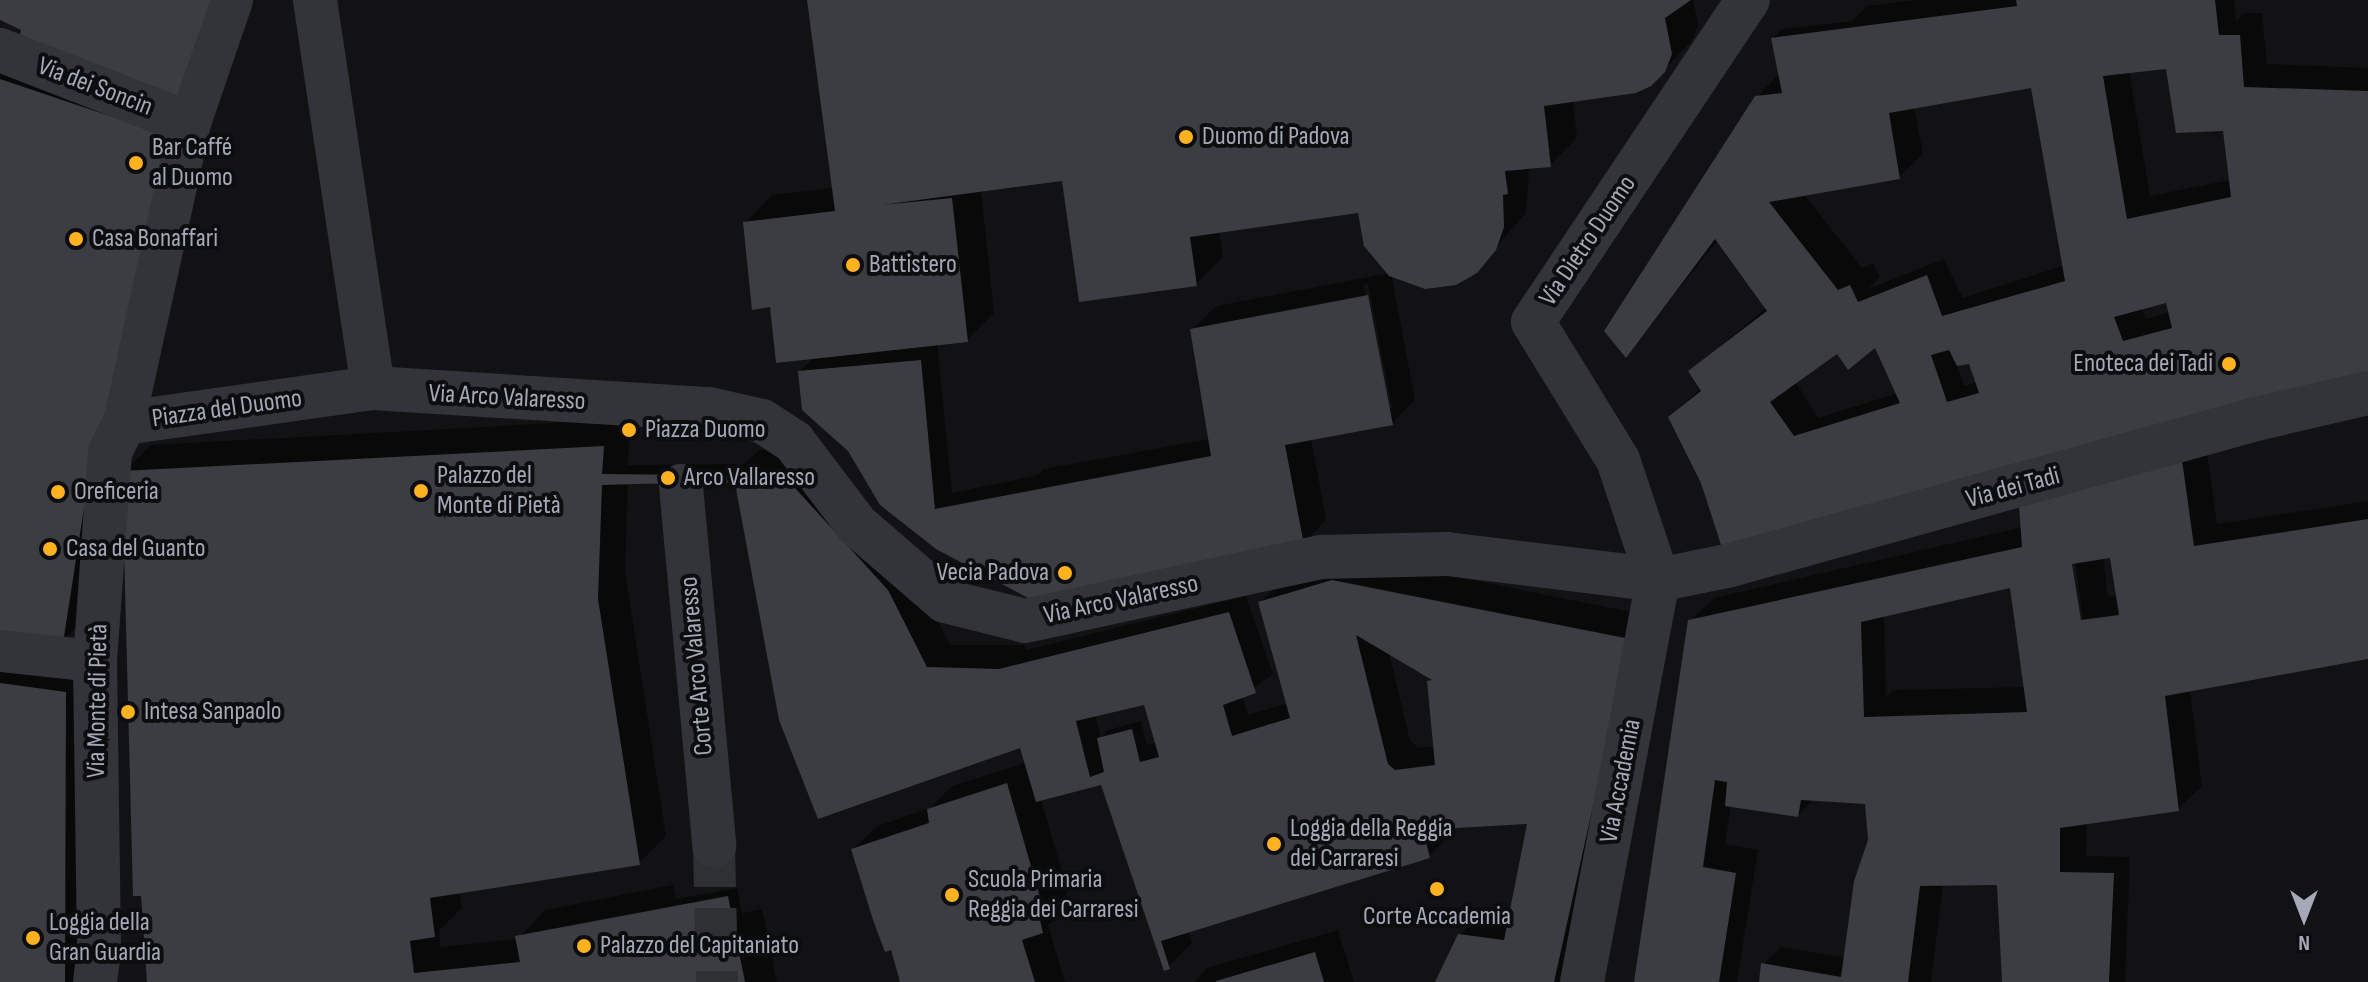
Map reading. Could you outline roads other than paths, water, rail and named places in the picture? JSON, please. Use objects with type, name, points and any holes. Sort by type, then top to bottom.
[{"type":"street","name":"Piazza del Duomo","points":[[232,0],[181,120],[124,423],[373,388]]},
{"type":"street","points":[[315,0],[373,388]]},
{"type":"street","name":"Via Dietro Duomo","points":[[1658,580],[1618,460],[1533,322],[1748,0]]},
{"type":"street","name":"Via dei Soncin","points":[[0,50],[181,120]]},
{"type":"street","name":"Via Arco Valaresso","points":[[373,388],[709,409],[762,421],[794,442],[857,525],[945,601],[1025,621],[1321,557],[1447,554],[1658,580]]},
{"type":"street","name":"Via dei Tadi","points":[[1658,580],[1727,566],[2256,419],[2368,393]]},
{"type":"street","name":"Via Monte di Pietà","points":[[95,982],[95,661],[110,452],[124,423]]},
{"type":"street","name":"Corte Arco Valaresso","points":[[679,471],[714,845]]},
{"type":"street","name":"Via Accademia","points":[[1582,982],[1658,580]]},
{"type":"street","points":[[0,651],[95,661]]},
{"type":"tunnel","points":[[714,845],[717,982]]},
{"type":"place","name":"Duomo di Padova","points":[[1186,137]]},
{"type":"place","name":"Bar Caffé al Duomo","points":[[136,163]]},
{"type":"place","name":"Casa Bonaffari","points":[[76,239]]},
{"type":"place","name":"Battistero","points":[[853,265]]},
{"type":"place","name":"Enoteca dei Tadi","points":[[2229,364]]},
{"type":"place","name":"Piazza Duomo","points":[[629,430]]},
{"type":"place","name":"Arco Vallaresso","points":[[668,478]]},
{"type":"place","name":"Palazzo del Monte di Pietà","points":[[421,491]]},
{"type":"place","name":"Oreficeria","points":[[58,492]]},
{"type":"place","name":"Casa del Guanto","points":[[50,549]]},
{"type":"place","name":"Vecia Padova","points":[[1065,573]]},
{"type":"place","name":"Intesa Sanpaolo","points":[[128,712]]},
{"type":"place","name":"Loggia della Reggia dei Carraresi","points":[[1274,844]]},
{"type":"place","name":"Corte Accademia","points":[[1437,889]]},
{"type":"place","name":"Scuola Primaria Reggia dei Carraresi","points":[[952,895]]},
{"type":"place","name":"Loggia della Gran Guardia","points":[[33,938]]},
{"type":"place","name":"Palazzo del Capitaniato","points":[[584,946]]}]
